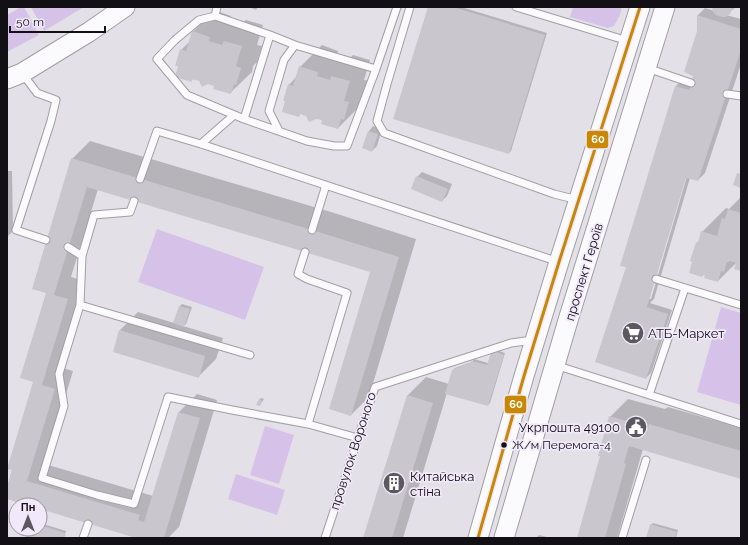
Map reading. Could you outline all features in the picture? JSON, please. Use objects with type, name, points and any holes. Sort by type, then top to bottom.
[{"type":"main road","points":[[15,76],[89,32],[125,7]]},
{"type":"main road","name":"проспект Героїв","points":[[478,538],[535,339],[640,7]]},
{"type":"main road","name":"проспект Героїв","points":[[504,538],[555,365],[665,7]]},
{"type":"main road","points":[[530,358],[555,365]]},
{"type":"lane","points":[[215,16],[217,7]]},
{"type":"lane","points":[[376,69],[295,45],[215,16],[199,20],[175,40],[157,59],[187,95],[244,119],[307,141],[334,146],[347,146],[376,69],[397,7]]},
{"type":"lane","points":[[410,7],[377,121],[384,133],[554,194],[579,200]]},
{"type":"lane","points":[[516,7],[629,42]]},
{"type":"lane","points":[[244,119],[270,35]]},
{"type":"lane","points":[[279,131],[269,110],[284,60],[295,45]]},
{"type":"lane","points":[[647,68],[691,83]]},
{"type":"lane","points":[[15,76],[37,93],[56,100],[51,121],[16,230],[46,240]]},
{"type":"lane","points":[[727,94],[741,96]]},
{"type":"lane","points":[[201,144],[234,115]]},
{"type":"lane","points":[[140,179],[157,131],[201,144],[559,262]]},
{"type":"lane","points":[[312,230],[326,185]]},
{"type":"lane","points":[[134,201],[130,212],[94,215],[82,256],[80,305],[59,374],[64,406],[42,478],[96,498],[134,504],[168,397],[308,424],[358,438]]},
{"type":"lane","points":[[68,247],[82,256]]},
{"type":"lane","points":[[305,252],[298,274],[307,279],[347,294],[308,424]]},
{"type":"lane","points":[[656,280],[741,305]]},
{"type":"lane","points":[[649,395],[685,288]]},
{"type":"lane","points":[[80,305],[250,355]]},
{"type":"lane","name":"провулок Вороного","points":[[325,538],[374,386],[511,343],[535,339]]},
{"type":"lane","points":[[555,365],[741,424]]},
{"type":"lane","points":[[622,538],[646,460]]},
{"type":"lane","points":[[83,538],[88,524]]},
{"type":"shaded area","points":[[21,7],[24,7],[39,35],[7,52],[7,15]]},
{"type":"shaded area","points":[[31,7],[84,7],[44,31]]},
{"type":"shaded area","points":[[573,7],[622,7],[620,15],[614,26],[608,28],[570,17]]},
{"type":"shaded area","points":[[157,229],[264,267],[245,320],[138,282]]},
{"type":"shaded area","points":[[721,307],[741,313],[741,405],[697,392]]},
{"type":"shaded area","points":[[265,426],[294,435],[279,484],[250,475]]},
{"type":"shaded area","points":[[236,474],[285,490],[277,515],[228,499]]},
{"type":"building","points":[[428,7],[453,7],[545,35],[509,154],[393,119]]},
{"type":"building","points":[[712,7],[733,7],[730,14],[722,17],[713,12]]},
{"type":"building","points":[[697,15],[741,29],[741,50],[698,181],[686,178],[647,307],[668,314],[646,379],[595,362],[626,267],[620,266],[675,86],[689,90],[693,76],[684,72],[697,31]]},
{"type":"building","points":[[192,31],[210,37],[209,41],[222,45],[224,41],[242,46],[236,66],[241,68],[236,85],[234,84],[231,94],[213,89],[214,86],[208,84],[202,87],[199,81],[192,79],[192,82],[175,77],[178,66],[175,66],[180,49],[186,51]]},
{"type":"building","points":[[299,66],[318,72],[317,76],[330,80],[331,76],[350,81],[344,101],[349,102],[344,120],[341,119],[338,129],[321,124],[322,120],[316,119],[309,122],[306,116],[300,114],[299,117],[282,112],[285,101],[283,101],[288,84],[293,86]]},
{"type":"building","points":[[368,131],[378,134],[372,152],[362,148]]},
{"type":"building","points":[[71,158],[399,257],[351,416],[329,409],[370,272],[87,187],[54,295],[68,299],[42,385],[55,389],[27,481],[140,515],[138,520],[144,522],[178,412],[200,418],[164,538],[136,538],[48,511],[48,497],[8,497],[7,499],[7,487],[12,470],[7,469],[33,382],[20,378],[46,293],[32,289]]},
{"type":"building","points":[[737,173],[741,174],[741,188],[733,185]]},
{"type":"building","points":[[416,176],[448,189],[442,202],[411,189]]},
{"type":"building","points":[[728,209],[741,213],[741,271],[734,269],[736,263],[729,261],[728,263],[727,262],[724,272],[721,271],[718,282],[704,278],[705,275],[703,274],[702,277],[689,273],[692,262],[690,261],[696,242],[698,243],[701,231],[717,236],[722,218],[725,219]]},
{"type":"building","points":[[179,306],[190,309],[184,327],[173,323]]},
{"type":"building","points":[[119,330],[205,356],[199,378],[113,352]]},
{"type":"building","points":[[496,352],[504,355],[488,406],[445,394],[452,370],[470,363],[471,361],[487,365],[491,353]]},
{"type":"building","name":"Китайська стіна","points":[[407,395],[433,403],[392,538],[363,538]]},
{"type":"building","points":[[259,399],[262,401],[260,406],[256,405]]},
{"type":"building","points":[[609,416],[648,427],[649,424],[741,451],[741,479],[629,446],[624,463],[626,464],[605,538],[577,538],[600,456],[598,456]]},
{"type":"building","points":[[650,524],[677,532],[675,538],[646,538]]},
{"type":"building","points":[[48,528],[65,533],[63,538],[25,538],[48,537]]},
{"type":"transit line","name":"60","points":[[478,538],[524,376],[640,7]]},
{"type":"place","name":"АТБ-Маркет","points":[[633,333]]},
{"type":"place","name":"Укрпошта 49100","points":[[636,427]]},
{"type":"place","name":"Ж/м Перемога-4","points":[[504,445]]},
{"type":"place","name":"Китайська стіна","points":[[394,483]]}]
